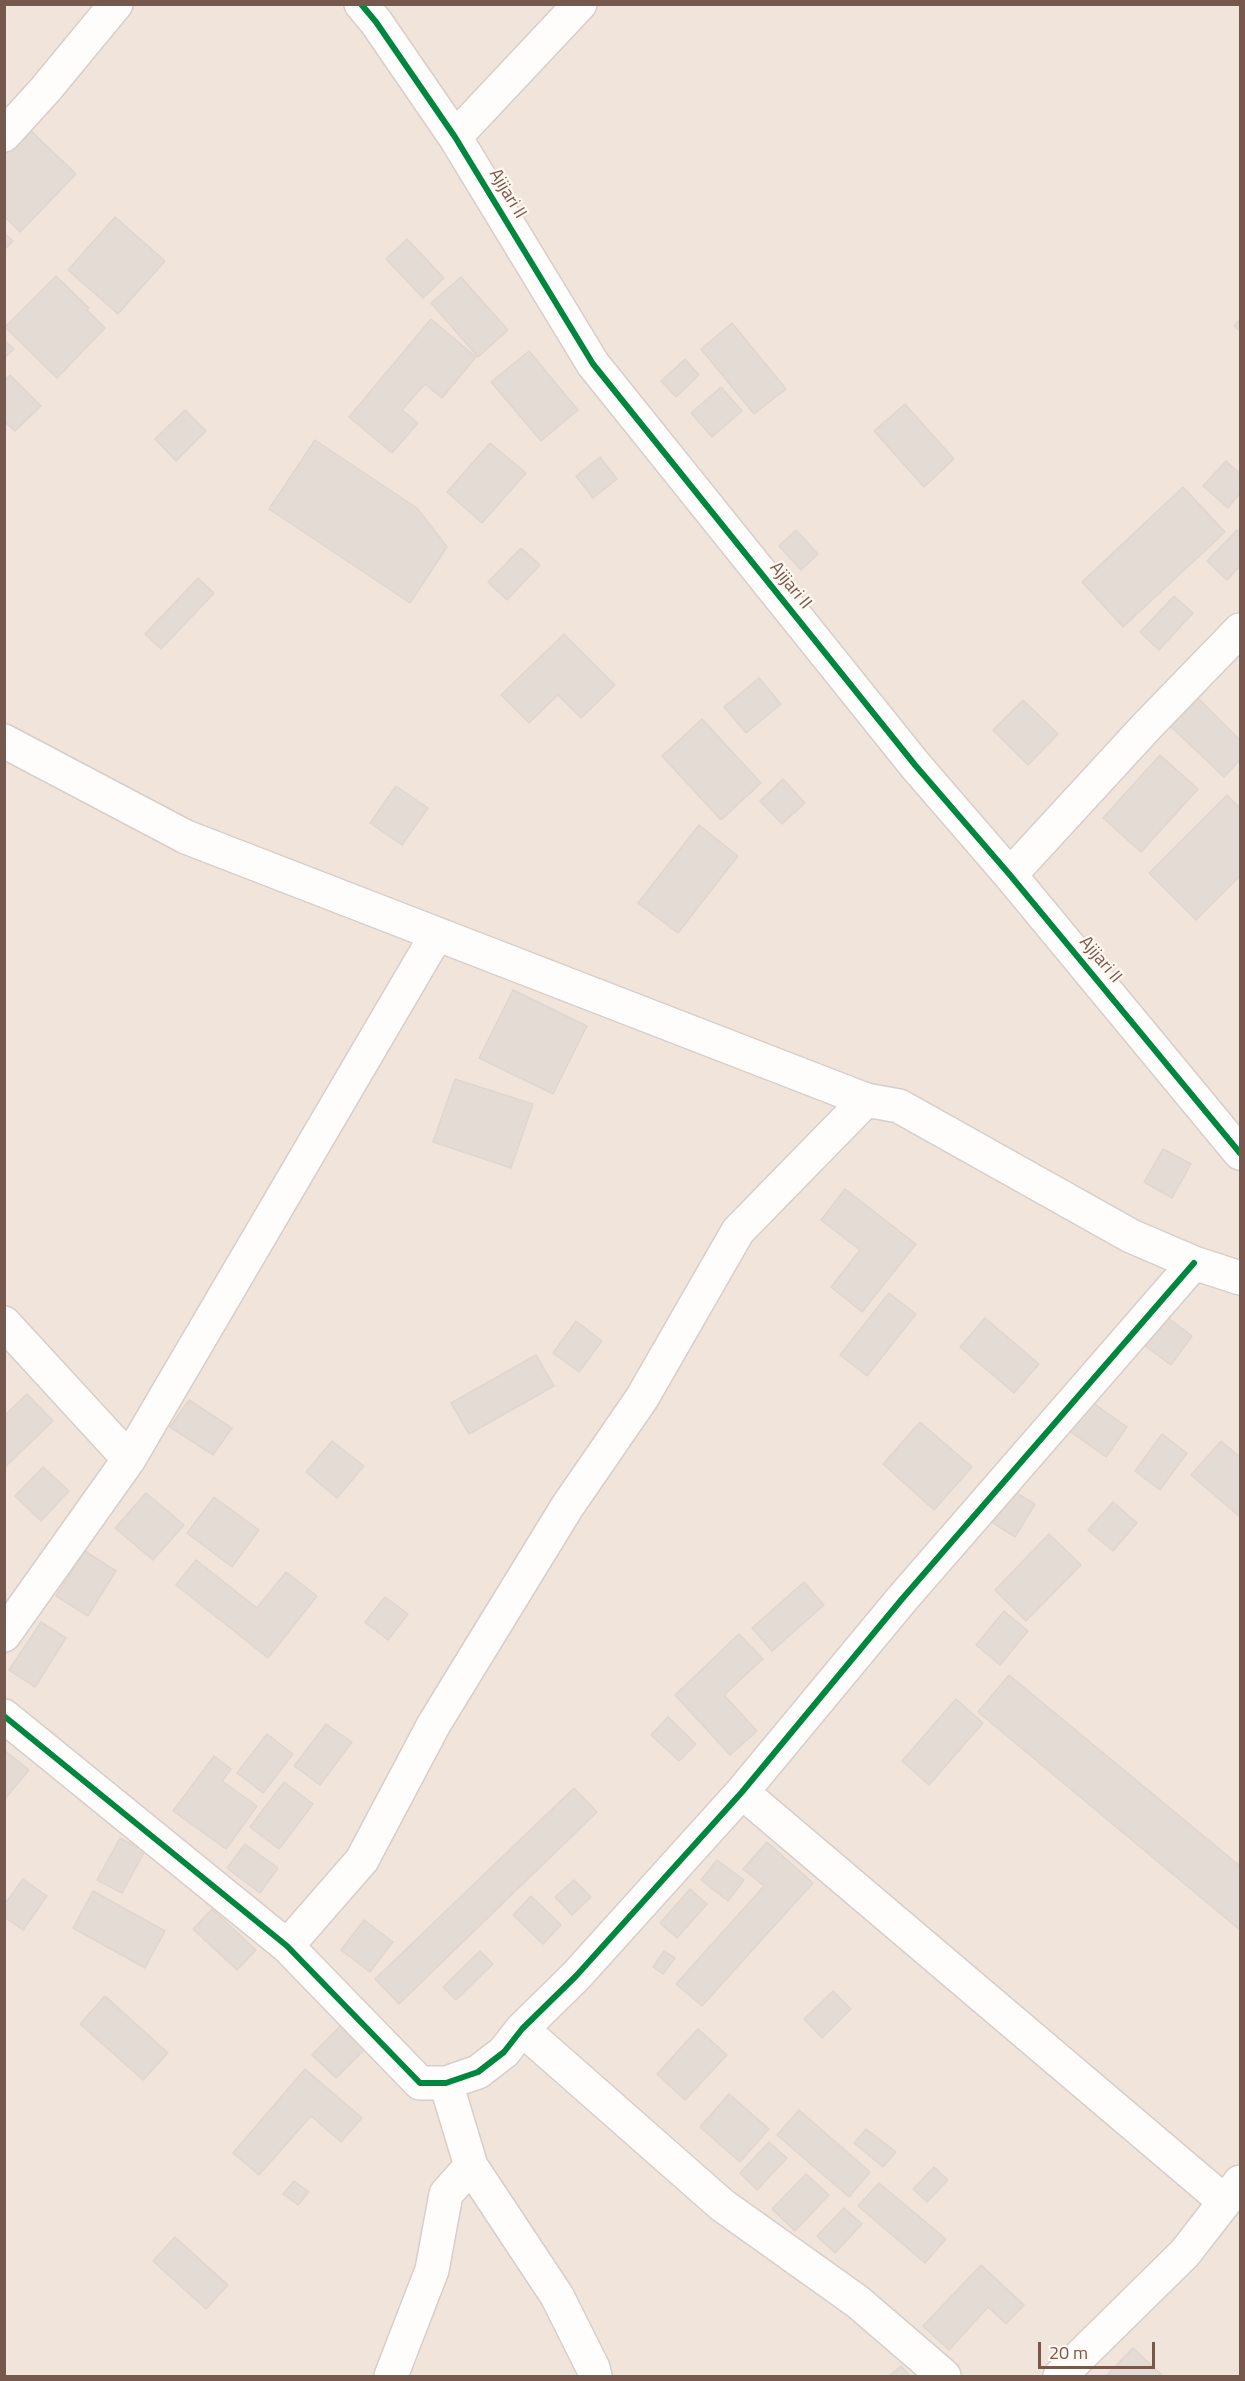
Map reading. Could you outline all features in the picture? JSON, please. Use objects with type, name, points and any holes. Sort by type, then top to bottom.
[{"type":"street","points":[[4,135],[45,90],[116,4]]},
{"type":"street","name":"Ajijari II","points":[[361,4],[376,22],[455,137],[593,364],[915,765],[1010,875],[1240,1153]]},
{"type":"street","points":[[455,137],[580,4]]},
{"type":"street","points":[[1010,875],[1147,726],[1240,630]]},
{"type":"street","points":[[4,741],[186,837],[866,1100],[899,1106],[1131,1236],[1194,1263],[1240,1278]]},
{"type":"street","points":[[4,1635],[129,1459],[437,933]]},
{"type":"street","points":[[287,1946],[362,1860],[435,1724],[567,1507],[642,1398],[738,1231],[866,1100]]},
{"type":"street","points":[[4,1716],[287,1946],[420,2083],[446,2083],[478,2072],[504,2052],[522,2029],[576,1976],[742,1792],[902,1599],[1194,1263]]},
{"type":"street","points":[[4,1323],[129,1459]]},
{"type":"street","points":[[742,1792],[1232,2192],[1185,2253],[1060,2376]]},
{"type":"street","points":[[522,2029],[722,2205],[858,2302],[944,2376]]},
{"type":"street","points":[[446,2083],[471,2166],[557,2296],[596,2376]]},
{"type":"street","points":[[391,2376],[432,2270],[447,2194],[471,2166]]},
{"type":"shaded area","points":[[5,5],[1240,5],[1240,2376],[5,2376]]},
{"type":"building","points":[[28,128],[76,174],[20,232],[4,216],[4,152]]},
{"type":"building","points":[[115,217],[165,261],[118,314],[68,270]]},
{"type":"building","points":[[4,233],[13,241],[4,250]]},
{"type":"building","points":[[407,239],[444,278],[423,298],[386,259]]},
{"type":"building","points":[[56,276],[89,308],[87,310],[105,328],[57,378],[5,327]]},
{"type":"building","points":[[461,277],[508,330],[478,357],[431,303]]},
{"type":"building","points":[[431,319],[476,357],[442,398],[425,384],[402,410],[418,423],[392,453],[349,417]]},
{"type":"building","points":[[1240,319],[1240,331],[1234,326]]},
{"type":"building","points":[[732,323],[786,389],[754,414],[701,349]]},
{"type":"building","points":[[4,340],[14,349],[4,358]]},
{"type":"building","points":[[529,351],[578,410],[541,441],[491,382]]},
{"type":"building","points":[[685,359],[699,375],[676,397],[661,381]]},
{"type":"building","points":[[10,375],[41,406],[15,431],[4,421],[4,381]]},
{"type":"building","points":[[721,387],[742,411],[712,437],[691,413]]},
{"type":"building","points":[[905,404],[954,459],[924,487],[874,431]]},
{"type":"building","points":[[185,410],[206,431],[176,461],[155,439]]},
{"type":"building","points":[[315,440],[417,508],[447,547],[410,603],[269,509]]},
{"type":"building","points":[[490,443],[526,473],[482,523],[447,492]]},
{"type":"building","points":[[600,457],[617,479],[593,498],[576,476]]},
{"type":"building","points":[[1226,461],[1240,474],[1240,493],[1228,508],[1203,486]]},
{"type":"building","points":[[1183,487],[1225,532],[1123,627],[1082,582]]},
{"type":"building","points":[[796,530],[818,554],[801,570],[779,546]]},
{"type":"building","points":[[1237,530],[1240,533],[1240,566],[1227,580],[1207,561]]},
{"type":"building","points":[[521,548],[540,565],[507,600],[488,582]]},
{"type":"building","points":[[198,578],[214,593],[161,649],[145,634]]},
{"type":"building","points":[[1174,596],[1193,613],[1159,650],[1140,632]]},
{"type":"building","points":[[564,634],[615,685],[581,718],[558,695],[529,723],[501,695]]},
{"type":"building","points":[[759,678],[781,704],[746,733],[724,707]]},
{"type":"building","points":[[1194,694],[1240,740],[1240,760],[1224,777],[1166,722]]},
{"type":"building","points":[[1023,700],[1058,734],[1028,765],[993,730]]},
{"type":"building","points":[[702,719],[761,783],[721,820],[662,756]]},
{"type":"building","points":[[1160,755],[1198,789],[1141,852],[1103,818]]},
{"type":"building","points":[[783,779],[805,803],[782,824],[760,801]]},
{"type":"building","points":[[396,786],[428,808],[402,845],[370,823]]},
{"type":"building","points":[[1227,795],[1240,808],[1240,876],[1196,920],[1149,873]]},
{"type":"building","points":[[699,825],[738,856],[678,933],[638,903]]},
{"type":"building","points":[[513,990],[587,1026],[553,1094],[479,1058]]},
{"type":"building","points":[[455,1079],[533,1104],[511,1168],[433,1142]]},
{"type":"building","points":[[1163,1149],[1191,1164],[1172,1198],[1144,1182]]},
{"type":"building","points":[[845,1189],[916,1244],[862,1312],[831,1287],[860,1250],[821,1220]]},
{"type":"building","points":[[889,1293],[916,1314],[867,1376],[840,1355]]},
{"type":"building","points":[[1163,1314],[1192,1336],[1171,1365],[1141,1343]]},
{"type":"building","points":[[985,1318],[1039,1364],[1014,1393],[960,1347]]},
{"type":"building","points":[[576,1321],[602,1341],[579,1372],[553,1353]]},
{"type":"building","points":[[536,1355],[554,1386],[469,1434],[451,1403]]},
{"type":"building","points":[[27,1394],[53,1421],[4,1468],[4,1416]]},
{"type":"building","points":[[1085,1397],[1127,1427],[1106,1457],[1064,1427]]},
{"type":"building","points":[[189,1400],[232,1428],[213,1455],[170,1427]]},
{"type":"building","points":[[920,1422],[972,1467],[934,1510],[883,1464]]},
{"type":"building","points":[[1162,1434],[1187,1453],[1160,1490],[1135,1471]]},
{"type":"building","points":[[332,1441],[364,1466],[337,1498],[306,1472]]},
{"type":"building","points":[[1221,1441],[1240,1457],[1240,1517],[1191,1475]]},
{"type":"building","points":[[43,1467],[69,1491],[41,1521],[15,1496]]},
{"type":"building","points":[[1013,1491],[1035,1504],[1015,1537],[993,1523]]},
{"type":"building","points":[[146,1493],[184,1525],[153,1560],[115,1528]]},
{"type":"building","points":[[214,1497],[259,1530],[232,1567],[187,1533]]},
{"type":"building","points":[[1113,1502],[1137,1523],[1113,1551],[1088,1530]]},
{"type":"building","points":[[1049,1534],[1081,1565],[1026,1621],[995,1590]]},
{"type":"building","points":[[85,1551],[116,1571],[88,1616],[56,1596]]},
{"type":"building","points":[[196,1560],[257,1608],[286,1572],[317,1596],[268,1658],[176,1585]]},
{"type":"building","points":[[804,1582],[824,1605],[772,1651],[752,1628]]},
{"type":"building","points":[[385,1597],[408,1614],[388,1640],[365,1622]]},
{"type":"building","points":[[1004,1611],[1028,1631],[1000,1665],[976,1645]]},
{"type":"building","points":[[41,1622],[66,1638],[35,1687],[9,1670]]},
{"type":"building","points":[[739,1634],[763,1659],[724,1695],[757,1731],[730,1755],[675,1695]]},
{"type":"building","points":[[1009,1675],[1240,1866],[1240,1930],[978,1712]]},
{"type":"building","points":[[956,1699],[983,1723],[929,1785],[902,1761]]},
{"type":"building","points":[[668,1717],[696,1744],[679,1761],[651,1735]]},
{"type":"building","points":[[326,1724],[352,1742],[320,1785],[294,1766]]},
{"type":"building","points":[[267,1734],[293,1754],[263,1793],[237,1773]]},
{"type":"building","points":[[4,1750],[29,1770],[4,1800]]},
{"type":"building","points":[[214,1756],[231,1769],[222,1781],[257,1806],[226,1849],[173,1811]]},
{"type":"building","points":[[284,1782],[313,1804],[279,1849],[250,1827]]},
{"type":"building","points":[[574,1788],[597,1812],[399,2004],[375,1979]]},
{"type":"building","points":[[120,1838],[145,1851],[122,1893],[97,1880]]},
{"type":"building","points":[[767,1842],[813,1883],[702,2006],[676,1984],[764,1886],[743,1869]]},
{"type":"building","points":[[245,1844],[278,1868],[260,1893],[227,1868]]},
{"type":"building","points":[[717,1860],[744,1880],[728,1901],[701,1880]]},
{"type":"building","points":[[23,1879],[47,1896],[23,1930],[4,1917],[4,1905]]},
{"type":"building","points":[[574,1880],[591,1897],[572,1915],[555,1897]]},
{"type":"building","points":[[690,1889],[707,1904],[677,1938],[660,1923]]},
{"type":"building","points":[[93,1891],[165,1931],[145,1968],[73,1928]]},
{"type":"building","points":[[531,1896],[561,1925],[543,1944],[513,1915]]},
{"type":"building","points":[[212,1909],[256,1950],[237,1970],[193,1929]]},
{"type":"building","points":[[364,1920],[393,1942],[370,1972],[341,1950]]},
{"type":"building","points":[[480,1951],[493,1964],[456,2000],[443,1987]]},
{"type":"building","points":[[664,1951],[675,1958],[663,1974],[653,1967]]},
{"type":"building","points":[[833,1991],[851,2009],[822,2038],[804,2019]]},
{"type":"building","points":[[105,1996],[168,2053],[143,2080],[80,2024]]},
{"type":"building","points":[[346,2020],[370,2044],[336,2078],[312,2055]]},
{"type":"building","points":[[698,2029],[727,2055],[685,2100],[657,2074]]},
{"type":"building","points":[[305,2069],[362,2118],[341,2142],[311,2116],[259,2175],[233,2153]]},
{"type":"building","points":[[729,2094],[769,2129],[740,2162],[700,2127]]},
{"type":"building","points":[[799,2110],[870,2172],[849,2197],[777,2135]]},
{"type":"building","points":[[866,2129],[896,2152],[883,2167],[854,2143]]},
{"type":"building","points":[[769,2142],[787,2158],[757,2190],[740,2173]]},
{"type":"building","points":[[934,2167],[948,2180],[927,2202],[913,2189]]},
{"type":"building","points":[[806,2174],[829,2195],[795,2231],[772,2209]]},
{"type":"building","points":[[294,2181],[309,2192],[298,2205],[283,2194]]},
{"type":"building","points":[[879,2183],[946,2239],[925,2263],[858,2206]]},
{"type":"building","points":[[844,2208],[862,2224],[835,2253],[817,2236]]},
{"type":"building","points":[[175,2237],[228,2285],[206,2309],[153,2261]]},
{"type":"building","points":[[981,2265],[1024,2305],[1006,2324],[988,2307],[949,2350],[923,2326]]},
{"type":"building","points":[[1133,2348],[1163,2376],[1106,2376]]},
{"type":"building","points":[[901,2366],[910,2376],[889,2376]]},
{"type":"cycle path","points":[[361,4],[376,22],[455,137],[593,364],[915,765],[1010,875],[1240,1153]]},
{"type":"cycle path","points":[[4,1716],[287,1946],[420,2083],[446,2083],[478,2072],[504,2052],[522,2029],[576,1976],[742,1792],[902,1599],[1194,1263]]}]
